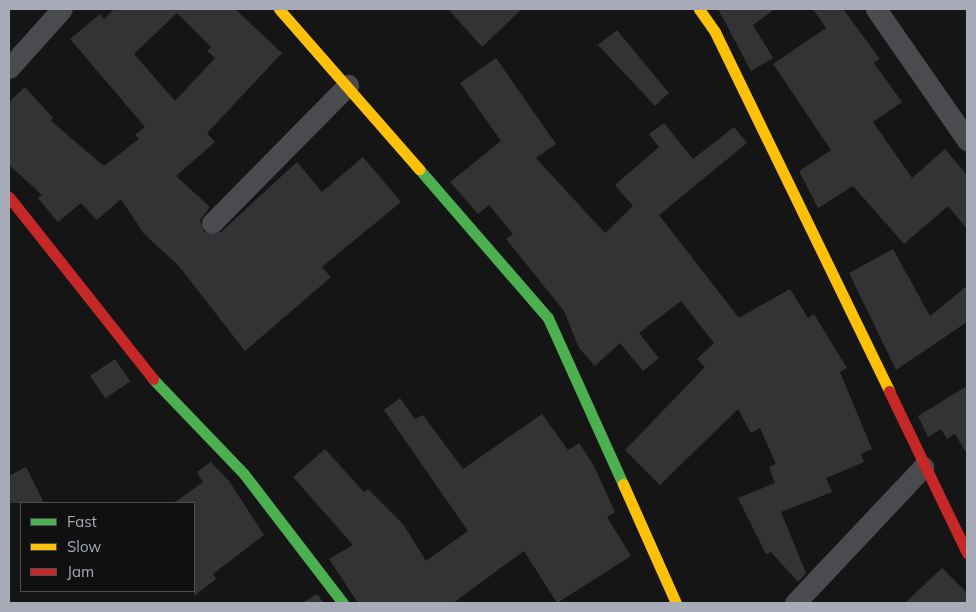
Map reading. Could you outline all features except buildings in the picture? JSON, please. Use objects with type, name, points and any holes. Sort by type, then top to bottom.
[{"type":"street","points":[[9,68],[62,9]]},
{"type":"street","points":[[279,9],[348,85],[548,318],[676,603]]},
{"type":"street","points":[[699,9],[715,32],[820,246],[923,467],[967,553]]},
{"type":"street","points":[[876,9],[967,140]]},
{"type":"street","points":[[212,223],[348,85]]},
{"type":"street","points":[[9,197],[140,366],[244,474],[343,603]]},
{"type":"street","points":[[795,603],[923,467]]},
{"type":"traffic: fast","points":[[419,169],[548,318],[623,484]]},
{"type":"traffic: fast","points":[[153,379],[244,474],[343,603]]},
{"type":"traffic: slow","points":[[279,9],[419,169]]},
{"type":"traffic: slow","points":[[699,9],[715,32],[889,391]]},
{"type":"traffic: slow","points":[[623,484],[676,603]]},
{"type":"traffic: jam","points":[[9,197],[153,379]]},
{"type":"traffic: jam","points":[[889,391],[967,553]]}]
